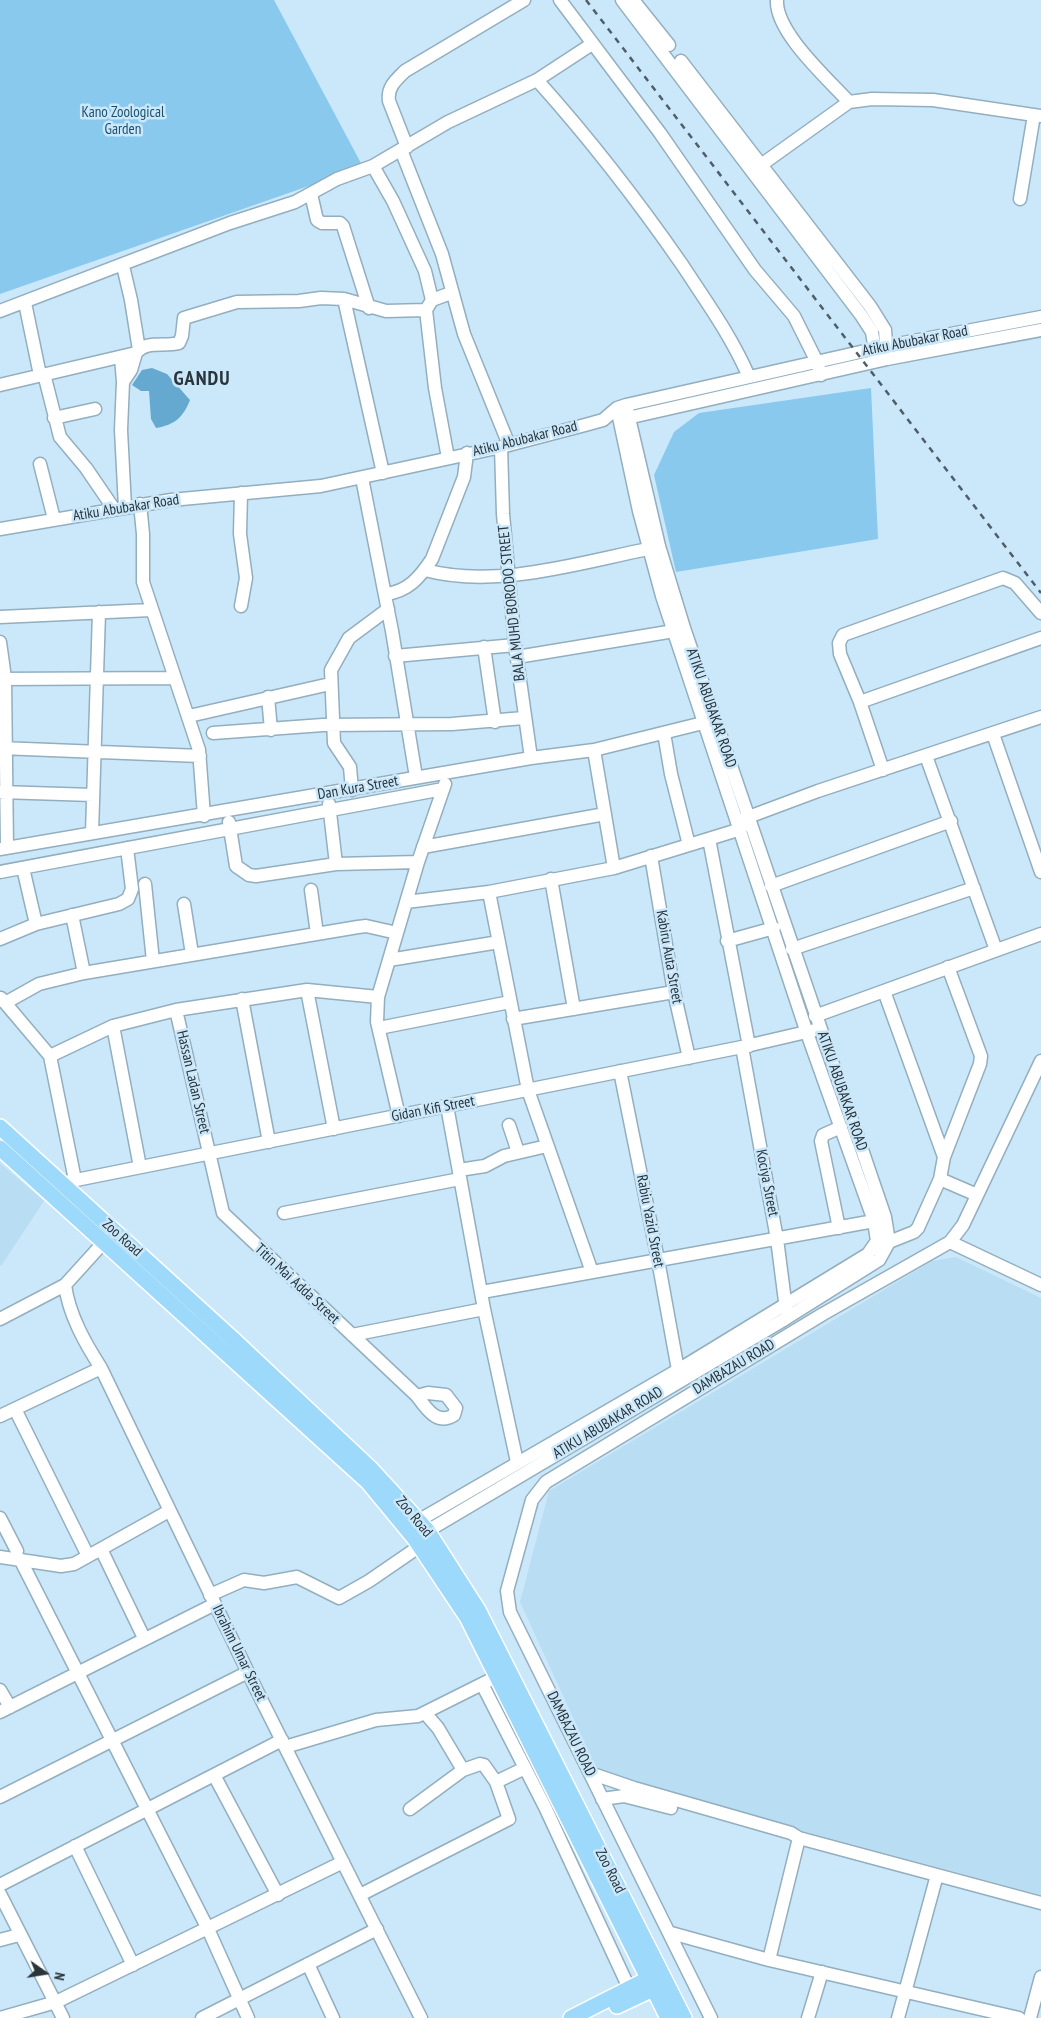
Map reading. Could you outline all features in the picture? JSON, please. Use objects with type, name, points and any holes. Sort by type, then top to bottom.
[{"type":"main road","name":"Zoo Road","points":[[0,1128],[68,1182],[364,1462],[478,1610],[684,2018]]},
{"type":"main road","name":"Zoo Road","points":[[0,1148],[368,1482],[418,1533],[467,1618],[496,1676],[552,1804],[604,1892],[668,2018]]},
{"type":"main road","points":[[571,2018],[629,1988],[650,1984]]},
{"type":"main road","points":[[593,2018],[650,1984]]},
{"type":"street","points":[[505,446],[464,334],[451,293],[450,277],[404,148],[388,93],[390,86],[406,71],[524,0]]},
{"type":"street","points":[[560,0],[660,133],[755,270],[794,316],[817,362],[821,375]]},
{"type":"street","points":[[622,0],[842,287],[872,332],[881,354]]},
{"type":"street","points":[[633,0],[870,306],[885,330],[881,354]]},
{"type":"street","points":[[777,0],[777,10],[782,22],[797,44],[849,102]]},
{"type":"street","points":[[0,311],[25,302],[44,292],[123,266],[230,223],[295,202],[337,179],[373,166],[448,122],[537,80],[592,44]]},
{"type":"street","points":[[537,80],[585,134],[647,214],[729,335],[749,378]]},
{"type":"street","points":[[761,165],[849,102],[880,99],[933,100],[1037,116],[1020,199]]},
{"type":"street","points":[[373,166],[425,271],[435,388],[448,458]]},
{"type":"street","points":[[311,194],[317,220],[322,223],[340,223],[343,226],[369,308]]},
{"type":"street","points":[[123,266],[131,300],[137,351],[133,365],[123,382]]},
{"type":"street","points":[[0,385],[121,357],[153,344],[178,343],[182,336],[184,318],[237,302],[299,301],[320,298],[344,299],[369,308],[386,311],[429,305],[451,293]]},
{"type":"street","points":[[344,299],[382,473]]},
{"type":"street","points":[[25,302],[42,375],[60,437],[120,508]]},
{"type":"street","name":"Atiku Abubakar Road","points":[[0,529],[140,504],[299,489],[362,478],[505,446],[749,378],[817,362],[881,354],[1041,317]]},
{"type":"street","points":[[710,721],[674,631],[648,550],[623,413],[821,375],[881,354],[1041,330]]},
{"type":"street","points":[[120,508],[120,430],[123,382],[121,357]]},
{"type":"street","points":[[54,418],[95,409]]},
{"type":"street","name":"ATIKU ABUBAKAR ROAD","points":[[418,1533],[785,1319],[879,1260],[889,1242],[885,1217],[814,1026],[792,949],[771,886],[743,823],[710,721],[659,546],[623,413]]},
{"type":"street","name":"BALA MUHD BORODO STREET","points":[[505,446],[503,514],[516,651],[531,758]]},
{"type":"street","points":[[385,594],[403,590],[425,570],[432,559],[458,497],[464,477],[467,454]]},
{"type":"street","points":[[40,464],[54,519]]},
{"type":"street","points":[[362,478],[388,609],[416,778]]},
{"type":"street","points":[[241,494],[240,534],[246,578],[241,606]]},
{"type":"street","points":[[140,504],[143,534],[142,574],[151,610],[189,716],[200,756],[204,816]]},
{"type":"street","points":[[425,570],[441,574],[510,577],[648,550]]},
{"type":"street","points":[[883,770],[860,702],[840,654],[839,643],[843,635],[1003,578],[1015,583],[1041,612]]},
{"type":"street","points":[[352,790],[350,767],[334,745],[330,684],[332,665],[349,638],[388,609]]},
{"type":"street","points":[[0,617],[151,610]]},
{"type":"street","points":[[92,833],[99,612]]},
{"type":"street","points":[[395,656],[484,647],[516,651],[674,631]]},
{"type":"street","points":[[860,702],[1041,638]]},
{"type":"street","points":[[0,642],[3,678],[4,849]]},
{"type":"street","points":[[484,647],[495,722]]},
{"type":"street","points":[[3,678],[96,680],[174,678]]},
{"type":"street","points":[[189,716],[330,684]]},
{"type":"street","points":[[268,697],[271,730]]},
{"type":"street","points":[[406,902],[490,892],[614,868],[708,839],[743,823],[883,770],[1041,717]]},
{"type":"street","points":[[213,733],[235,730],[271,730],[334,725],[495,722],[524,718]]},
{"type":"street","name":"Dan Kura Street","points":[[4,849],[204,816],[531,758],[594,750],[710,721]]},
{"type":"street","points":[[664,733],[671,774],[689,845]]},
{"type":"street","points":[[993,734],[1041,872]]},
{"type":"street","points":[[2,748],[200,756]]},
{"type":"street","points":[[594,750],[614,868]]},
{"type":"street","points":[[926,756],[996,950]]},
{"type":"street","points":[[398,1116],[376,1014],[378,997],[418,862],[449,772]]},
{"type":"street","points":[[0,872],[443,789]]},
{"type":"street","points":[[3,792],[93,796]]},
{"type":"street","points":[[328,794],[336,864]]},
{"type":"street","points":[[227,812],[236,866],[249,875],[256,876],[336,864],[418,862]]},
{"type":"street","points":[[423,847],[605,814]]},
{"type":"street","points":[[771,886],[951,822]]},
{"type":"street","points":[[0,1690],[5,1710],[78,1674],[244,1580],[264,1583],[297,1577],[337,1597],[342,1597],[418,1533],[517,1462],[678,1370],[868,1254],[876,1241],[874,1221],[841,1128],[814,1026],[774,928],[743,823]]},
{"type":"street","name":"Kociya Street","points":[[708,839],[777,1239],[786,1303],[785,1319],[780,1340]]},
{"type":"street","points":[[0,939],[36,924],[119,904],[128,899],[132,889],[128,848]]},
{"type":"street","name":"Kabiru Auta Street","points":[[651,856],[674,992],[689,1058]]},
{"type":"street","points":[[23,868],[36,924]]},
{"type":"street","points":[[551,879],[574,1009]]},
{"type":"street","points":[[144,884],[153,961]]},
{"type":"street","points":[[792,949],[974,888]]},
{"type":"street","points":[[311,890],[316,934]]},
{"type":"street","points":[[490,892],[528,1090],[592,1272]]},
{"type":"street","points":[[184,904],[192,954]]},
{"type":"street","points":[[72,915],[84,973]]},
{"type":"street","points":[[50,1194],[68,1182],[50,1056],[3,1000],[39,984],[84,973],[192,954],[366,926],[397,933]]},
{"type":"street","points":[[727,941],[774,928]]},
{"type":"street","name":"Gidan Kifi Street","points":[[68,1182],[745,1047],[814,1026],[884,991],[1041,934]]},
{"type":"street","points":[[389,960],[499,942]]},
{"type":"street","points":[[889,1242],[914,1232],[918,1228],[940,1179],[944,1157],[980,1064],[981,1056],[948,967]]},
{"type":"street","points":[[50,1056],[113,1026],[176,1010],[307,990],[378,997]]},
{"type":"street","points":[[307,990],[334,1129]]},
{"type":"street","points":[[884,991],[944,1157]]},
{"type":"street","points":[[513,1019],[674,992]]},
{"type":"street","points":[[242,999],[269,1142]]},
{"type":"street","points":[[379,1028],[510,1002]]},
{"type":"street","name":"Hassan Ladan Street","points":[[176,1010],[209,1154]]},
{"type":"street","points":[[113,1026],[140,1167]]},
{"type":"street","name":"DAMBAZAU ROAD","points":[[711,2018],[671,1933],[602,1799],[510,1612],[507,1591],[532,1500],[546,1482],[780,1340],[950,1242],[963,1225],[1041,1061]]},
{"type":"street","name":"Rabiu Yazid Street","points":[[620,1072],[678,1370]]},
{"type":"street","points":[[447,1106],[484,1309],[517,1462]]},
{"type":"street","points":[[509,1125],[518,1152]]},
{"type":"street","points":[[839,1228],[821,1141],[823,1135],[841,1128]]},
{"type":"street","points":[[284,1213],[460,1174],[488,1165],[498,1158],[547,1146]]},
{"type":"street","name":"Titin Mai Adda Street","points":[[209,1154],[223,1213],[228,1220],[417,1396]]},
{"type":"street","points":[[940,1179],[977,1195]]},
{"type":"street","points":[[482,1292],[874,1221]]},
{"type":"street","points":[[0,1319],[65,1285],[104,1242]]},
{"type":"street","points":[[950,1242],[1041,1285]]},
{"type":"street","name":"Ibrahim Umar Street","points":[[65,1285],[67,1300],[88,1348],[101,1368],[212,1599],[421,2018]]},
{"type":"street","points":[[352,1336],[484,1309]]},
{"type":"street","points":[[0,1416],[101,1368]]},
{"type":"street","points":[[15,1409],[88,1556]]},
{"type":"street","points":[[590,1434],[597,1451]]},
{"type":"street","points":[[0,1557],[18,1555],[61,1566],[74,1564],[169,1511]]},
{"type":"street","points":[[0,1518],[208,1929],[248,2018]]},
{"type":"street","points":[[101,1550],[144,1638]]},
{"type":"street","points":[[0,1797],[113,1742],[248,1672]]},
{"type":"street","points":[[0,1885],[214,1775],[283,1743],[376,1720],[407,1718],[425,1713],[496,1676]]},
{"type":"street","points":[[482,1684],[525,1768],[552,1804],[589,1901],[629,1988]]},
{"type":"street","points":[[425,1713],[438,1728],[463,1770]]},
{"type":"street","points":[[360,1895],[507,1821],[509,1816],[496,1782],[484,1765],[480,1764],[463,1770],[410,1809]]},
{"type":"street","points":[[496,1782],[525,1768]]},
{"type":"street","points":[[590,1773],[791,1832],[799,1838],[1041,1903]]},
{"type":"street","points":[[214,1775],[278,1895]]},
{"type":"street","points":[[602,1799],[624,1796],[788,1840],[799,1838]]},
{"type":"street","points":[[769,1960],[799,1838]]},
{"type":"street","points":[[74,1846],[134,1965]]},
{"type":"street","points":[[0,2018],[56,2002],[344,1862]]},
{"type":"street","points":[[898,2018],[936,1875]]},
{"type":"street","points":[[589,1901],[604,1892]]},
{"type":"street","points":[[0,1894],[19,1935],[63,2018]]},
{"type":"street","points":[[202,2018],[377,1930]]},
{"type":"street","points":[[671,1933],[769,1960],[1019,2018]]},
{"type":"street","points":[[0,1940],[19,1935]]},
{"type":"street","points":[[308,1964],[333,2018]]},
{"type":"street","points":[[808,2018],[822,1972]]},
{"type":"street","points":[[1030,2018],[1041,1977]]},
{"type":"shaded area","points":[[152,368],[167,374],[190,400],[184,412],[177,420],[156,428],[151,419],[149,391],[141,391],[132,385],[142,370]]},
{"type":"shaded area","points":[[0,1163],[44,1201],[1,1266],[0,1265]]},
{"type":"shaded area","points":[[956,1257],[1041,1298],[1041,1895],[617,1781],[598,1772],[520,1602],[549,1491],[932,1261]]},
{"type":"green space","name":"Kano Zoological Garden","points":[[0,0],[274,0],[363,167],[0,294]]},
{"type":"green space","points":[[871,388],[878,539],[676,572],[654,475],[674,432],[699,413]]},
{"type":"railway","points":[[586,0],[1041,593]]},
{"type":"district","name":"GANDU","points":[[202,379]]}]
